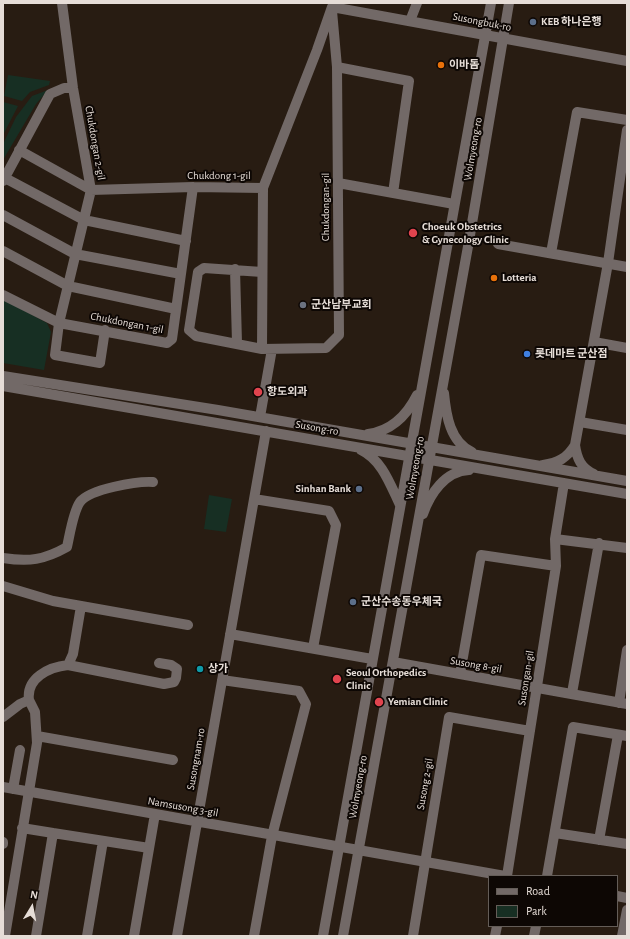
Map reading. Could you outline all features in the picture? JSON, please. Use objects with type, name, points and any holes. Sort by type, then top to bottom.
[{"type":"street","name":"Chukdongan 2-gil","points":[[62,3],[73,88],[91,190],[59,323],[55,355],[100,363],[105,330]]},
{"type":"street","points":[[410,21],[417,3]]},
{"type":"street","name":"Wolmyeong-ro","points":[[323,936],[410,444],[491,3]]},
{"type":"street","name":"Wolmyeong-ro","points":[[343,936],[393,662],[430,447],[469,241],[509,3]]},
{"type":"street","points":[[263,188],[317,50],[332,5]]},
{"type":"street","name":"Susongbuk-ro","points":[[332,5],[627,62]]},
{"type":"street","name":"Chukdongan-gil","points":[[236,269],[204,268],[198,272],[189,330],[196,336],[267,349],[326,348],[338,335],[337,67],[332,5]]},
{"type":"street","points":[[317,50],[336,51]]},
{"type":"street","points":[[337,67],[409,81],[393,193]]},
{"type":"street","points":[[73,88],[64,88],[50,94],[18,150],[4,179],[84,220],[186,241]]},
{"type":"street","points":[[551,253],[577,112],[627,120]]},
{"type":"street","points":[[536,466],[562,460],[570,454],[575,446],[608,264],[627,130]]},
{"type":"street","points":[[18,150],[91,190]]},
{"type":"street","points":[[338,183],[454,204]]},
{"type":"street","name":"Chukdong 1-gil","points":[[91,190],[193,187],[263,188],[262,272]]},
{"type":"street","name":"Chukdongan 1-gil","points":[[3,295],[59,323],[105,330],[167,343],[172,339],[193,187]]},
{"type":"street","points":[[3,215],[75,254],[181,274]]},
{"type":"street","points":[[498,244],[627,267]]},
{"type":"street","points":[[3,252],[68,286],[176,309]]},
{"type":"street","points":[[237,344],[236,269],[262,272],[267,349],[260,417]]},
{"type":"street","points":[[594,342],[627,348]]},
{"type":"street","name":"Susong-ro","points":[[3,376],[260,417],[627,481]]},
{"type":"street","points":[[443,379],[447,414],[453,435],[458,443],[466,449],[486,457]]},
{"type":"street","points":[[361,435],[378,432],[397,422],[413,404],[422,384]]},
{"type":"street","name":"Susong-ro","points":[[3,386],[627,494]]},
{"type":"street","points":[[580,422],[627,430]]},
{"type":"street","name":"Susongnam-ro","points":[[176,936],[266,431]]},
{"type":"street","points":[[575,446],[579,462],[584,469],[599,477]]},
{"type":"street","points":[[355,447],[374,459],[383,469],[400,504]]},
{"type":"street","points":[[416,531],[430,499],[444,481],[458,471],[482,470]]},
{"type":"street","points":[[3,558],[25,560],[43,559],[55,554],[67,547],[76,509],[81,500],[95,493],[126,484],[153,482]]},
{"type":"street","name":"Susongan-gil","points":[[506,875],[556,566],[555,539],[564,483]]},
{"type":"street","points":[[254,499],[329,511],[336,524],[313,648]]},
{"type":"street","points":[[555,539],[599,543],[627,548]]},
{"type":"street","points":[[572,693],[599,543]]},
{"type":"street","points":[[460,674],[481,555],[556,566]]},
{"type":"street","points":[[3,586],[48,600],[188,625]]},
{"type":"street","points":[[68,665],[73,654],[81,606]]},
{"type":"street","points":[[230,634],[372,658]]},
{"type":"street","points":[[623,703],[627,650]]},
{"type":"street","name":"Susong 8-gil","points":[[393,662],[623,703]]},
{"type":"street","points":[[5,936],[37,736],[35,712],[29,700],[30,687],[36,678],[48,670],[58,666],[68,665],[164,684],[174,682],[176,678],[176,669],[171,665],[159,663]]},
{"type":"street","points":[[222,680],[300,691],[306,704],[272,836],[254,936]]},
{"type":"street","points":[[3,717],[20,704],[29,700]]},
{"type":"street","name":"Susong 2-gil","points":[[413,936],[424,861],[449,717],[530,731]]},
{"type":"street","points":[[547,875],[573,727],[622,735],[599,840]]},
{"type":"street","points":[[37,736],[173,760]]},
{"type":"street","points":[[8,788],[20,750]]},
{"type":"street","name":"Namsusong 3-gil","points":[[8,788],[197,821],[272,836],[338,846],[501,875]]},
{"type":"street","points":[[134,936],[155,814]]},
{"type":"street","points":[[22,828],[149,848]]},
{"type":"street","points":[[36,936],[53,833]]},
{"type":"street","points":[[555,833],[627,844]]},
{"type":"street","points":[[87,936],[103,841]]},
{"type":"street","points":[[622,936],[627,910]]},
{"type":"green space","points":[[8,75],[50,81],[49,85],[30,92],[22,101],[4,96]]},
{"type":"green space","points":[[48,90],[36,104],[3,160],[3,144],[16,117],[32,96]]},
{"type":"green space","points":[[3,102],[18,106],[3,135]]},
{"type":"green space","points":[[3,299],[47,323],[51,332],[44,370],[3,363]]},
{"type":"green space","points":[[209,495],[232,499],[226,532],[204,529]]},
{"type":"place","name":"KEB 하나은행","points":[[533,22]]},
{"type":"place","name":"이바돔","points":[[441,65]]},
{"type":"place","name":"Choeuk Obstetrics & Gynecology Clinic","points":[[413,233]]},
{"type":"place","name":"Lotteria","points":[[494,278]]},
{"type":"place","name":"군산남부교회","points":[[303,305]]},
{"type":"place","name":"롯데마트 군산점","points":[[527,354]]},
{"type":"place","name":"항도외과","points":[[258,392]]},
{"type":"place","name":"Sinhan Bank","points":[[359,489]]},
{"type":"place","name":"군산수송동우체국","points":[[353,602]]},
{"type":"place","name":"상가","points":[[200,669]]},
{"type":"place","name":"Seoul Orthopedics Clinic","points":[[337,679]]},
{"type":"place","name":"Yemian Clinic","points":[[379,702]]}]
